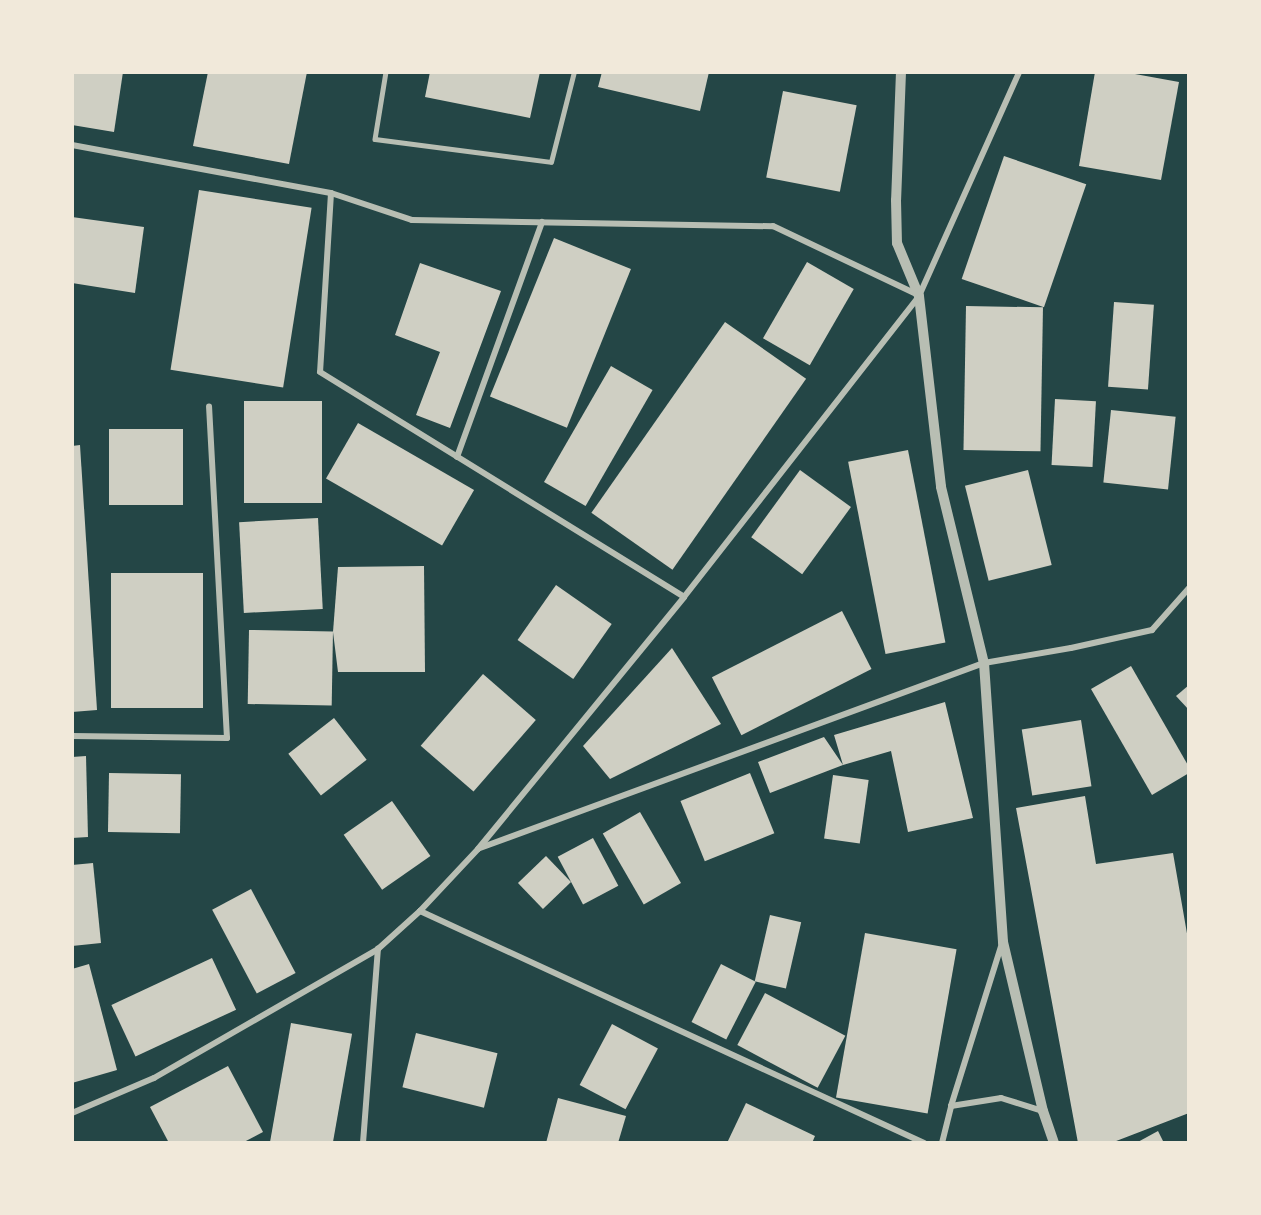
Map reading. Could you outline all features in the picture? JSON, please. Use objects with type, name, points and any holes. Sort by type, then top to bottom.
[{"type":"street","points":[[901,72],[896,200],[897,243],[919,296],[941,487],[984,663],[1003,942],[1042,1111],[1054,1143]]},
{"type":"street","points":[[72,1113],[154,1078],[378,949],[420,910],[478,849],[684,597],[919,296],[1019,72]]},
{"type":"street","points":[[72,146],[331,193],[412,220],[773,226],[919,296]]},
{"type":"street","points":[[331,193],[320,372],[684,597]]},
{"type":"street","points":[[457,457],[542,222]]},
{"type":"street","points":[[72,736],[227,738],[209,406]]},
{"type":"street","points":[[478,849],[984,663],[1071,648],[1152,630],[1189,588]]},
{"type":"street","points":[[420,910],[924,1143]]},
{"type":"street","points":[[942,1143],[951,1106],[1003,942]]},
{"type":"street","points":[[363,1143],[378,949]]},
{"type":"street","points":[[951,1106],[1001,1098],[1042,1111]]},
{"type":"lane","points":[[386,72],[375,139],[551,162],[574,72]]},
{"type":"shaded area","points":[[72,72],[1189,72],[1189,1143],[72,1143]]},
{"type":"building","points":[[72,72],[123,72],[114,132],[72,125]]},
{"type":"building","points":[[208,72],[307,72],[289,164],[193,146]]},
{"type":"building","points":[[430,72],[540,72],[530,118],[425,97]]},
{"type":"building","points":[[602,72],[709,72],[700,111],[598,87]]},
{"type":"building","points":[[1095,72],[1124,72],[1179,82],[1161,180],[1079,166]]},
{"type":"building","points":[[783,91],[857,105],[840,192],[766,177]]},
{"type":"building","points":[[1004,156],[1086,184],[1044,307],[962,279]]},
{"type":"building","points":[[199,190],[312,208],[283,388],[171,370]]},
{"type":"building","points":[[72,217],[144,227],[135,293],[72,283]]},
{"type":"building","points":[[554,238],[631,269],[567,428],[490,397]]},
{"type":"building","points":[[807,262],[854,289],[810,365],[763,338]]},
{"type":"building","points":[[420,263],[501,291],[450,428],[416,415],[440,352],[395,335]]},
{"type":"building","points":[[1114,302],[1154,305],[1148,390],[1108,387]]},
{"type":"building","points":[[966,306],[1043,307],[1040,451],[963,450]]},
{"type":"building","points":[[725,322],[806,379],[672,570],[591,513]]},
{"type":"building","points":[[611,366],[653,390],[586,506],[544,482]]},
{"type":"building","points":[[1055,399],[1096,401],[1092,467],[1052,465]]},
{"type":"building","points":[[244,401],[322,401],[322,503],[244,503]]},
{"type":"building","points":[[1111,410],[1176,417],[1168,489],[1103,483]]},
{"type":"building","points":[[358,423],[474,490],[442,545],[326,478]]},
{"type":"building","points":[[109,429],[183,429],[183,505],[109,505]]},
{"type":"building","points":[[80,445],[97,710],[72,712],[72,446]]},
{"type":"building","points":[[908,450],[945,642],[886,654],[848,462]]},
{"type":"building","points":[[800,470],[851,507],[802,574],[751,537]]},
{"type":"building","points":[[1028,470],[1052,565],[989,581],[965,486]]},
{"type":"building","points":[[318,518],[323,609],[244,613],[239,522]]},
{"type":"building","points":[[424,566],[425,672],[338,672],[333,632],[338,567]]},
{"type":"building","points":[[111,573],[203,573],[203,708],[111,708]]},
{"type":"building","points":[[556,585],[612,624],[573,679],[518,640]]},
{"type":"building","points":[[842,611],[872,669],[741,735],[712,677]]},
{"type":"building","points":[[249,630],[333,631],[332,705],[248,704]]},
{"type":"building","points":[[672,648],[721,724],[610,779],[583,746]]},
{"type":"building","points":[[1131,666],[1189,767],[1189,773],[1152,795],[1091,689]]},
{"type":"building","points":[[483,674],[536,720],[474,792],[421,746]]},
{"type":"building","points":[[1189,685],[1189,710],[1176,696]]},
{"type":"building","points":[[945,702],[973,818],[908,832],[891,751],[843,765],[834,735]]},
{"type":"building","points":[[334,718],[367,760],[321,795],[288,754]]},
{"type":"building","points":[[1081,720],[1091,786],[1032,796],[1022,729]]},
{"type":"building","points":[[824,737],[843,765],[770,793],[758,762]]},
{"type":"building","points":[[86,756],[88,837],[72,838],[72,757]]},
{"type":"building","points":[[109,773],[181,774],[180,833],[108,832]]},
{"type":"building","points":[[750,773],[774,833],[705,861],[680,801]]},
{"type":"building","points":[[833,775],[869,780],[860,843],[824,838]]},
{"type":"building","points":[[1085,796],[1096,864],[1173,853],[1189,945],[1189,1113],[1111,1143],[1078,1143],[1016,808]]},
{"type":"building","points":[[392,801],[430,856],[382,890],[344,835]]},
{"type":"building","points":[[640,812],[681,883],[644,905],[603,834]]},
{"type":"building","points":[[593,838],[618,886],[583,904],[558,857]]},
{"type":"building","points":[[546,856],[571,882],[543,909],[518,883]]},
{"type":"building","points":[[93,863],[101,943],[72,946],[72,865]]},
{"type":"building","points":[[251,889],[296,973],[257,994],[212,910]]},
{"type":"building","points":[[770,915],[801,922],[786,988],[755,981]]},
{"type":"building","points":[[865,933],[957,949],[928,1114],[836,1097]]},
{"type":"building","points":[[212,958],[236,1010],[135,1057],[111,1005]]},
{"type":"building","points":[[89,964],[117,1070],[72,1083],[72,969]]},
{"type":"building","points":[[721,964],[756,982],[726,1040],[691,1022]]},
{"type":"building","points":[[765,993],[845,1036],[818,1088],[737,1045]]},
{"type":"building","points":[[291,1023],[352,1034],[333,1143],[270,1143]]},
{"type":"building","points":[[612,1024],[658,1048],[626,1109],[580,1085]]},
{"type":"building","points":[[416,1033],[498,1053],[484,1108],[402,1087]]},
{"type":"building","points":[[228,1066],[263,1132],[242,1143],[169,1143],[150,1107]]},
{"type":"building","points":[[558,1098],[626,1116],[618,1143],[546,1143]]},
{"type":"building","points":[[746,1103],[815,1136],[812,1143],[727,1143]]},
{"type":"building","points":[[1158,1131],[1164,1143],[1136,1143]]}]
